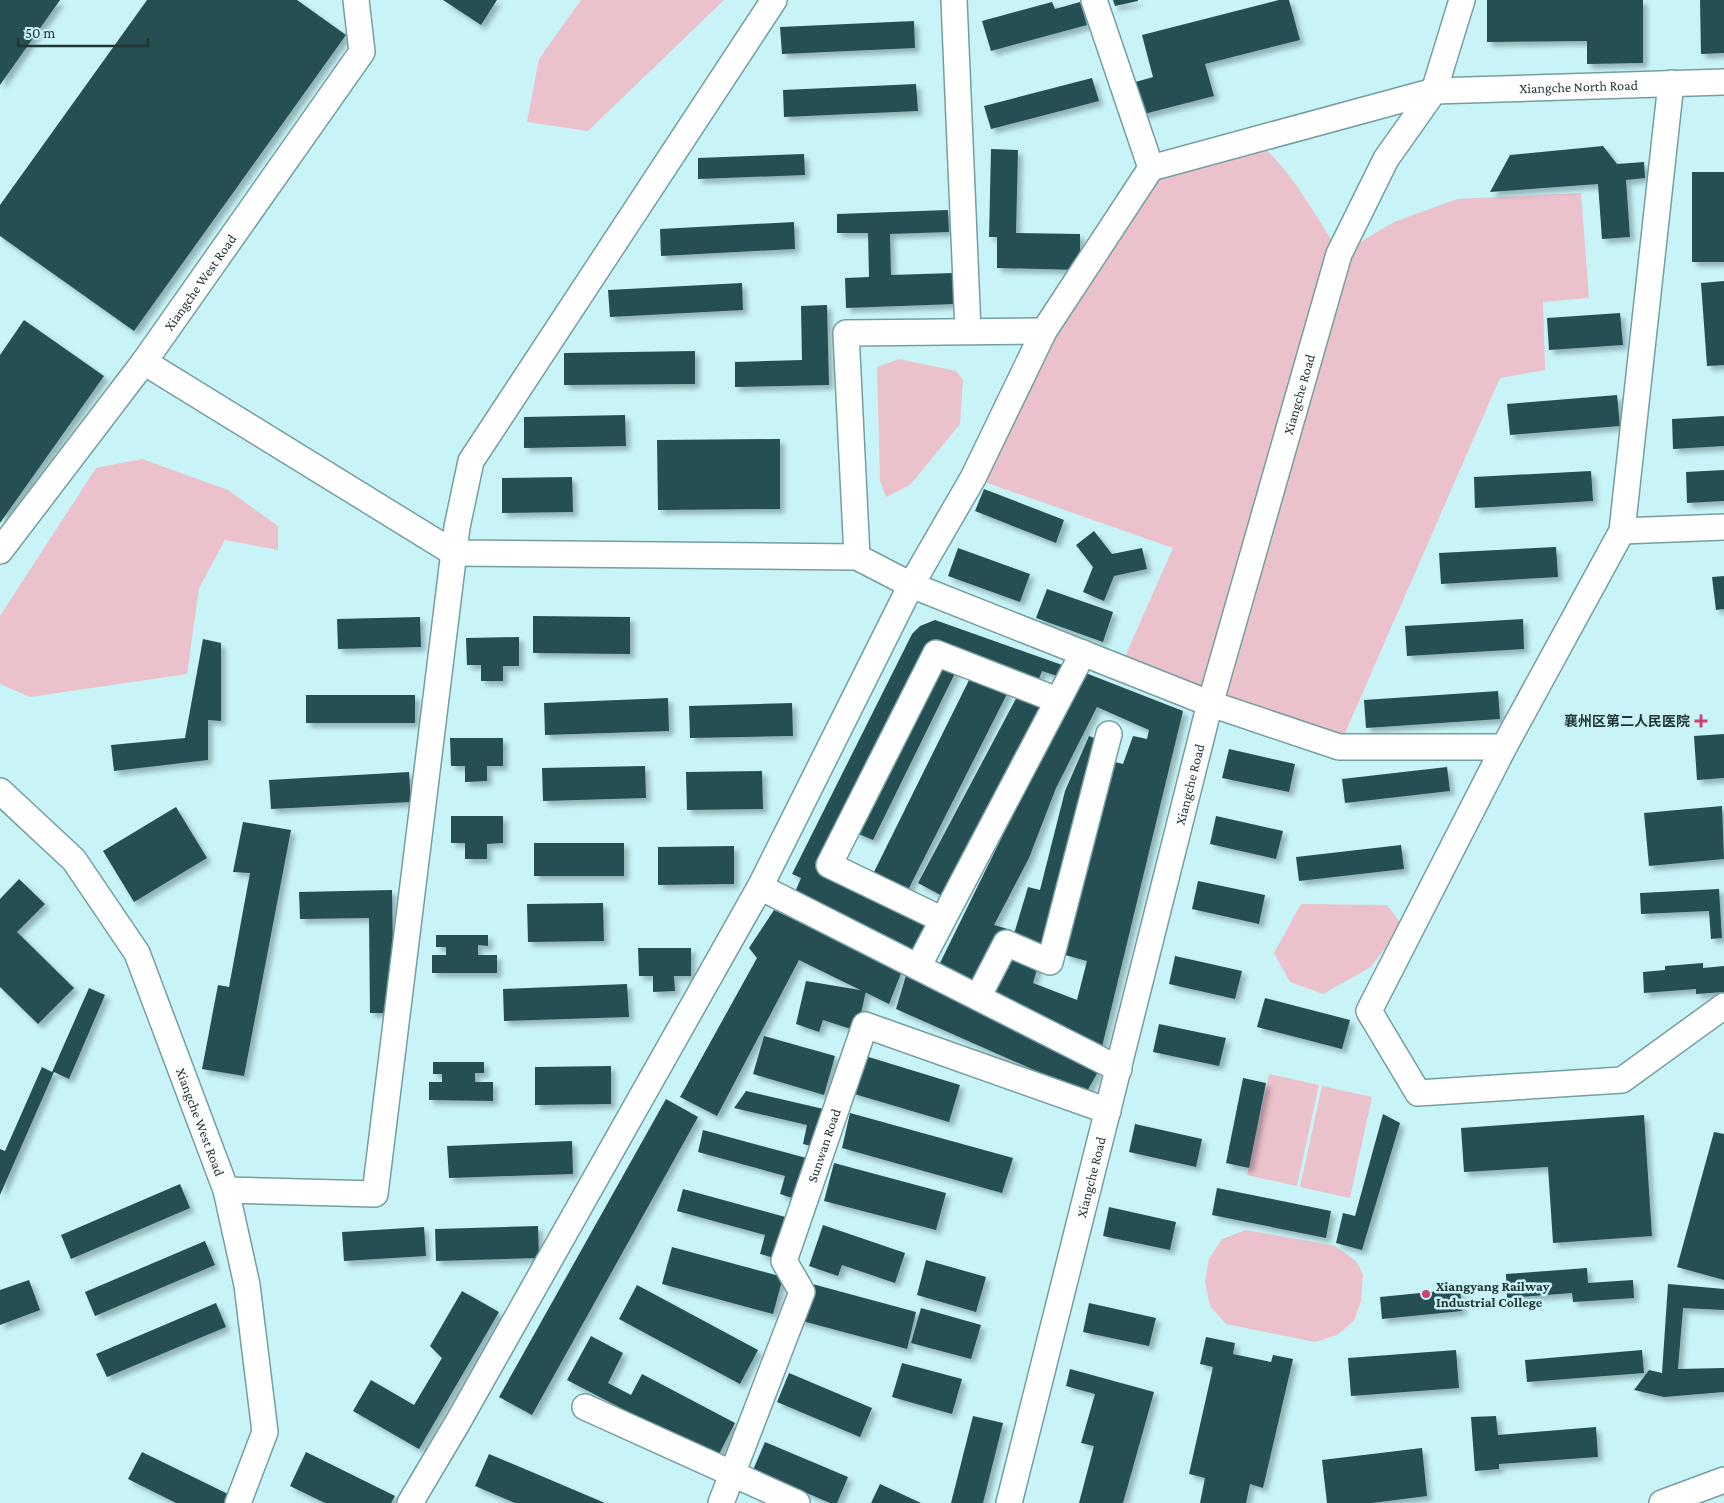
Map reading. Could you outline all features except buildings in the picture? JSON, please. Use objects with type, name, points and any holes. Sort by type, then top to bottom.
[{"type":"street","name":"Xiangche West Road","points":[[0,551],[144,362],[362,52],[356,0]]},
{"type":"street","points":[[226,1190],[376,1194],[454,553],[471,461],[774,0]]},
{"type":"street","points":[[954,0],[968,331]]},
{"type":"street","points":[[410,1503],[463,1413],[760,887],[911,585],[973,478],[1044,331],[1151,168],[1094,0]]},
{"type":"street","name":"Xiangche Road","points":[[1010,1503],[1211,704],[1340,254],[1386,159],[1434,91],[1462,0]]},
{"type":"street","name":"Xiangche North Road","points":[[1151,168],[1434,91],[1724,82]]},
{"type":"street","points":[[1671,83],[1622,531],[1504,746],[1369,1011],[1418,1093],[1622,1080],[1724,1006]]},
{"type":"street","points":[[856,557],[846,333],[1044,331]]},
{"type":"street","points":[[144,362],[454,553],[856,557],[911,585],[1211,704],[1339,746],[1504,746]]},
{"type":"street","points":[[1622,531],[1724,527]]},
{"type":"street","points":[[941,919],[829,865],[936,653],[1056,700]]},
{"type":"street","points":[[918,967],[941,919],[1056,700],[1083,653]]},
{"type":"street","points":[[978,997],[1006,943],[1050,962],[1109,734]]},
{"type":"street","name":"Xiangche West Road","points":[[0,791],[74,860],[137,953],[226,1190],[247,1285],[265,1432],[238,1503]]},
{"type":"street","points":[[760,887],[1119,1069]]},
{"type":"street","name":"Sunwan Road","points":[[721,1503],[802,1292],[784,1261],[865,1025],[1108,1111]]},
{"type":"street","points":[[585,1407],[797,1503]]},
{"type":"street","points":[[1662,1503],[1724,1480]]},
{"type":"shaded area","points":[[581,0],[724,0],[588,131],[527,122],[539,59]]},
{"type":"shaded area","points":[[1255,139],[1268,151],[1291,179],[1340,254],[1394,222],[1457,199],[1581,193],[1589,298],[1543,302],[1545,370],[1500,378],[1339,747],[1120,668],[1173,548],[973,478],[1151,168]]},
{"type":"shaded area","points":[[899,359],[956,371],[963,380],[960,424],[910,485],[886,497],[880,481],[877,367]]},
{"type":"shaded area","points":[[142,459],[228,490],[278,526],[278,550],[225,540],[199,588],[187,674],[30,697],[0,684],[0,616],[96,468]]},
{"type":"shaded area","points":[[1301,904],[1387,905],[1402,925],[1371,967],[1323,994],[1290,982],[1274,953]]},
{"type":"shaded area","points":[[1269,1074],[1319,1085],[1297,1186],[1247,1175]]},
{"type":"shaded area","points":[[1322,1086],[1372,1097],[1350,1198],[1300,1187]]},
{"type":"shaded area","points":[[1246,1230],[1335,1246],[1356,1261],[1363,1274],[1361,1301],[1354,1321],[1337,1335],[1315,1342],[1226,1324],[1210,1306],[1205,1282],[1209,1259],[1222,1239]]},
{"type":"place","name":"襄州区第二人民医院","points":[[1701,721]]},
{"type":"place","name":"Xiangyang Railway Industrial College","points":[[1426,1294]]}]
